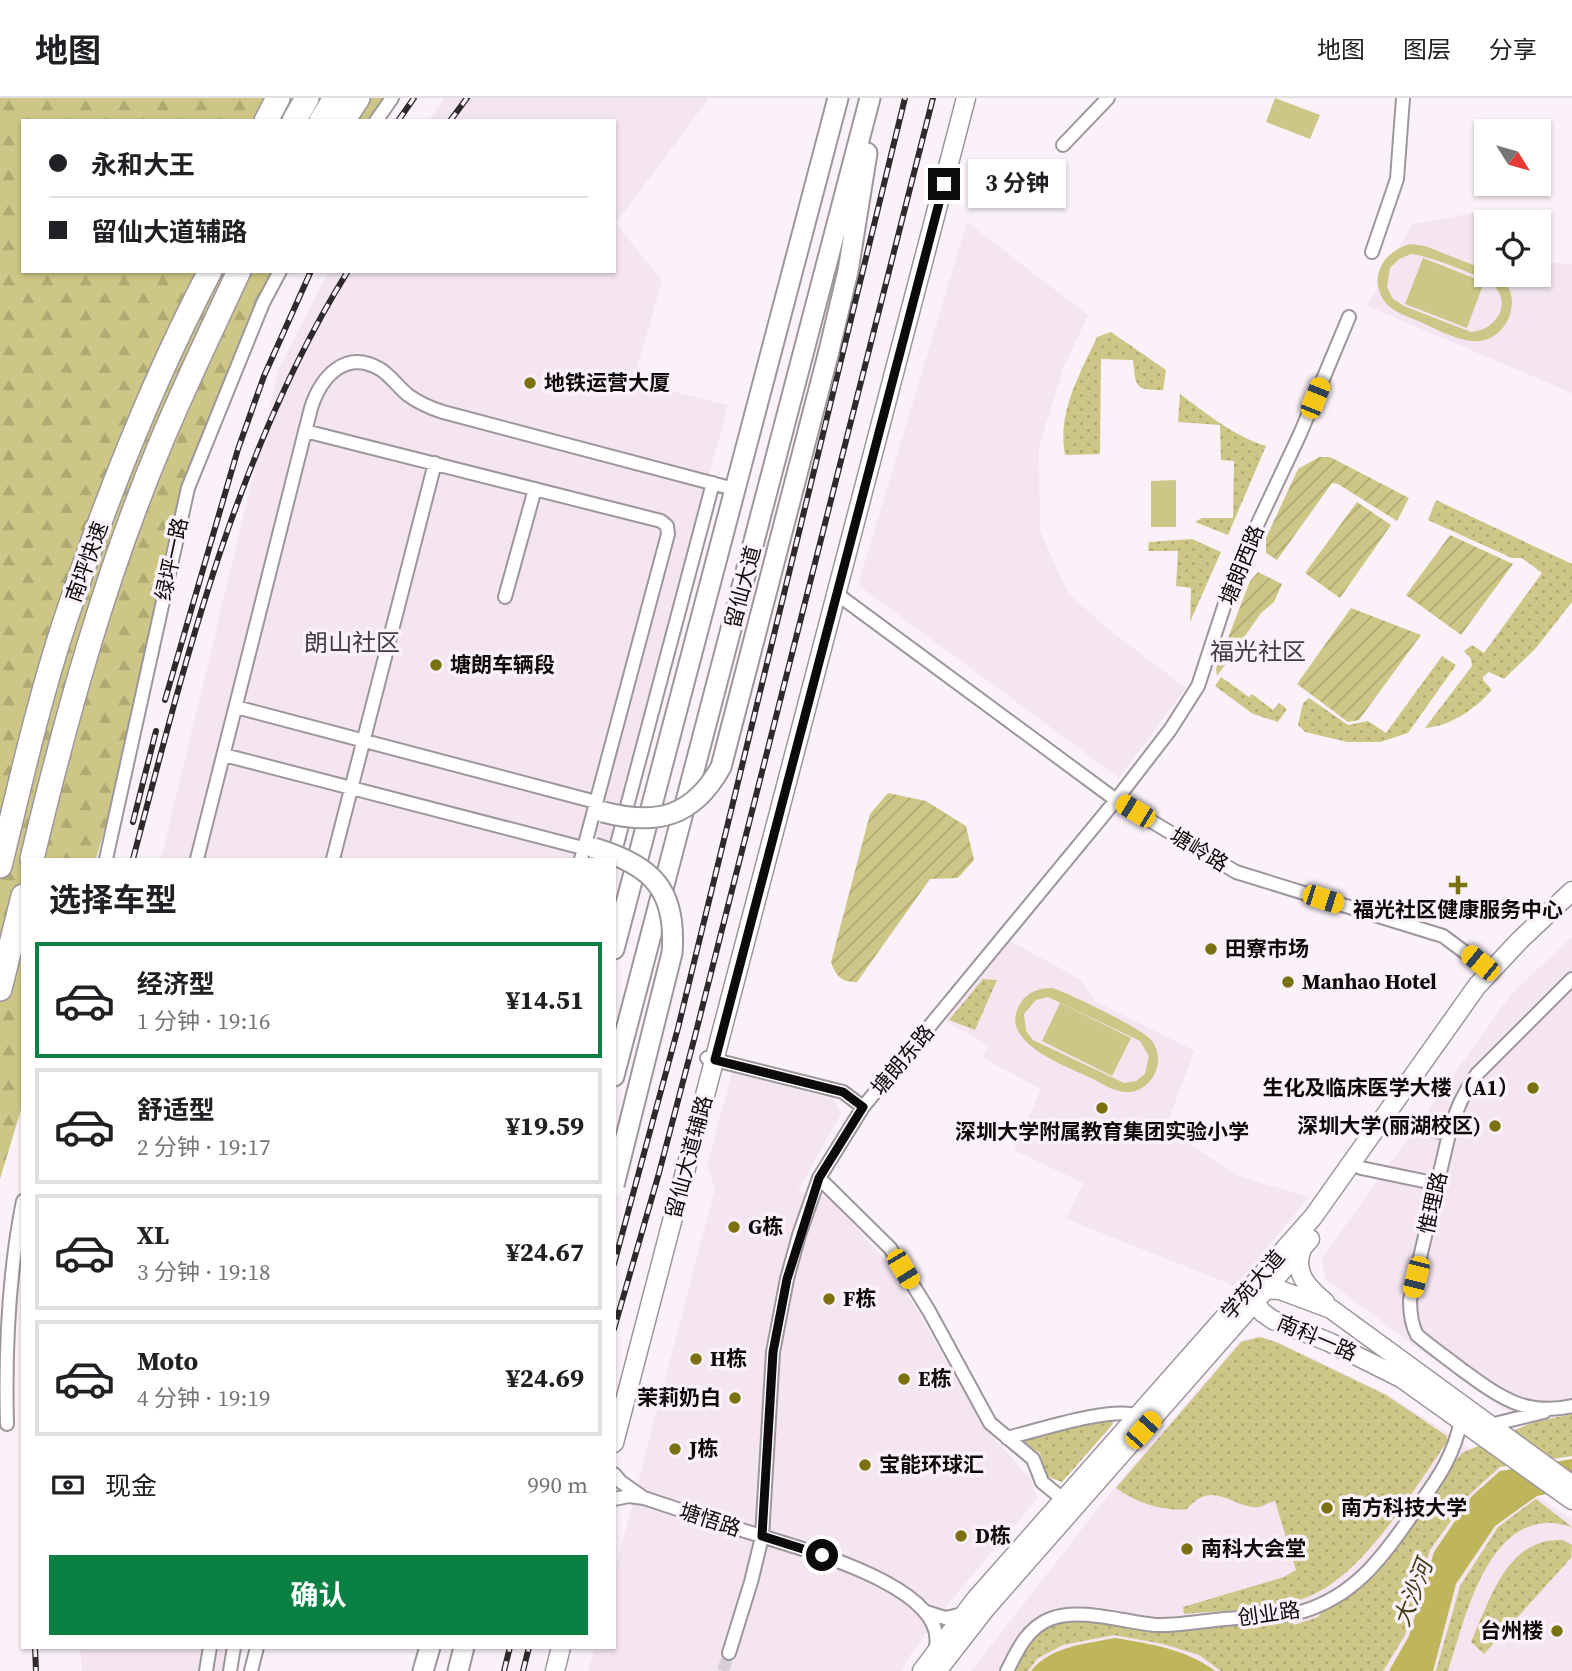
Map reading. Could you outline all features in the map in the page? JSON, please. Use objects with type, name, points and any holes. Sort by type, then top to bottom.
[{"type":"highway","points":[[267,119],[278,98]]},
{"type":"highway","points":[[295,119],[307,98]]},
{"type":"highway","points":[[322,119],[335,98]]},
{"type":"highway","points":[[344,119],[358,98]]},
{"type":"highway","points":[[181,326],[198,273]]},
{"type":"highway","name":"南坪快速","points":[[0,866],[30,744],[64,625],[124,459],[181,326],[209,273]]},
{"type":"highway","name":"南坪快速","points":[[32,858],[71,703],[139,497],[162,440],[240,273]]},
{"type":"highway","points":[[0,989],[21,904]]},
{"type":"main road","name":"留仙大道","points":[[616,941],[838,98]]},
{"type":"main road","name":"留仙大道","points":[[616,1068],[873,98]]},
{"type":"main road","points":[[598,808],[641,820],[677,812],[702,795],[720,767],[829,351],[855,234],[873,98]]},
{"type":"main road","name":"留仙大道辅路","points":[[616,1435],[956,98]]},
{"type":"main road","name":"留仙大道辅路","points":[[616,1403],[837,594],[966,98]]},
{"type":"main road","points":[[586,851],[631,861],[652,878],[669,905],[673,919],[671,953],[616,1177]]},
{"type":"main road","name":"学苑大道","points":[[937,1671],[986,1608],[1257,1294],[1462,1006],[1490,971],[1572,891]]},
{"type":"main road","name":"学苑大道","points":[[922,1671],[963,1615],[1138,1416],[1302,1249],[1492,986],[1572,906]]},
{"type":"main road","points":[[1302,1249],[1298,1266],[1305,1283],[1349,1322]]},
{"type":"main road","name":"南科一路","points":[[1572,1485],[1489,1429],[1461,1420],[1401,1378],[1329,1342],[1273,1320],[1257,1294],[1280,1290],[1321,1305],[1349,1322],[1489,1429],[1572,1500]]},
{"type":"main road","points":[[423,1671],[429,1649]]},
{"type":"main road","points":[[458,1671],[464,1649]]},
{"type":"main road","points":[[546,1671],[552,1649]]},
{"type":"main road","points":[[555,1671],[560,1649]]},
{"type":"street","points":[[377,119],[392,98]]},
{"type":"street","points":[[1063,145],[1108,98]]},
{"type":"street","points":[[1372,252],[1397,179],[1404,98]]},
{"type":"street","name":"绿坪一路","points":[[106,858],[188,488],[263,303],[279,273]]},
{"type":"street","name":"塘朗西路","points":[[1116,800],[1170,730],[1198,686],[1236,570],[1300,434],[1349,317]]},
{"type":"street","points":[[197,858],[305,431],[318,388],[325,377],[340,366],[359,363],[382,370],[408,395],[430,408],[734,489]]},
{"type":"street","points":[[224,755],[586,851],[667,534],[667,526],[661,521],[305,431]]},
{"type":"street","points":[[333,858],[435,463]]},
{"type":"street","points":[[613,858],[713,483]]},
{"type":"street","points":[[505,597],[535,489]]},
{"type":"street","name":"塘岭路","points":[[837,594],[1116,800],[1236,872],[1443,936],[1490,971]]},
{"type":"street","points":[[236,707],[598,808]]},
{"type":"street","name":"塘朗东路","points":[[729,1653],[762,1536],[773,1352],[788,1274],[819,1178],[863,1107],[1116,800]]},
{"type":"street","name":"惟理路","points":[[1572,979],[1477,1074],[1464,1091],[1449,1134],[1410,1300],[1413,1328],[1426,1343],[1505,1399],[1531,1409],[1555,1410],[1572,1406]]},
{"type":"street","points":[[710,1059],[843,1092],[863,1107]]},
{"type":"street","points":[[1394,1121],[1449,1134]]},
{"type":"street","points":[[1361,1168],[1438,1184]]},
{"type":"street","points":[[819,1178],[890,1248],[929,1311],[990,1423],[1033,1459],[1042,1482],[1064,1500]]},
{"type":"street","points":[[7,1424],[6,1336],[21,1214]]},
{"type":"street","points":[[1489,1429],[1555,1410]]},
{"type":"street","points":[[1007,1438],[1111,1413],[1132,1413],[1138,1416]]},
{"type":"street","name":"创业路","points":[[1007,1671],[1019,1645],[1032,1630],[1052,1618],[1070,1614],[1158,1625],[1272,1616],[1303,1611],[1344,1593],[1364,1577],[1384,1555],[1441,1472],[1455,1446],[1461,1420]]},
{"type":"street","name":"塘悟路","points":[[616,1476],[644,1498]]},
{"type":"street","name":"塘悟路","points":[[616,1499],[629,1496],[644,1498],[762,1536],[860,1569],[926,1612],[945,1618],[963,1615]]},
{"type":"street","points":[[926,1612],[937,1636],[935,1651]]},
{"type":"street","points":[[206,1671],[210,1649]]},
{"type":"street","points":[[230,1671],[234,1649]]},
{"type":"street","points":[[251,1671],[256,1649]]},
{"type":"shaded area","name":"塘朗车辆段","points":[[445,98],[709,98],[616,223],[616,119],[429,119]]},
{"type":"shaded area","points":[[1474,213],[1474,287],[1551,287],[1551,263],[1572,264],[1572,393],[1367,306],[1412,224]]},
{"type":"shaded area","points":[[967,222],[1088,315],[1063,369],[1039,447],[1040,531],[1067,591],[1103,625],[1186,688],[1119,778],[858,585]]},
{"type":"shaded area","name":"塘朗车辆段","points":[[616,223],[662,281],[633,382],[728,405],[607,858],[161,858],[279,368],[328,273],[616,273]]},
{"type":"shaded area","name":"深圳大学(丽湖校区)","points":[[1572,937],[1572,1458],[1325,1279],[1322,1258],[1512,993]]},
{"type":"shaded area","name":"深圳大学附属教育集团实验小学","points":[[1010,941],[1080,979],[1095,1001],[1195,1051],[1165,1128],[1239,1176],[1309,1197],[1235,1286],[1066,1219],[1083,1183],[1014,1150],[1041,1089],[983,1058],[988,1045],[945,1021]]},
{"type":"shaded area","points":[[732,1072],[833,1099],[841,1114],[798,1191],[829,1198],[884,1259],[914,1305],[986,1430],[1031,1479],[1037,1499],[954,1597],[910,1655],[902,1671],[588,1671],[594,1649],[616,1649],[616,1566],[715,1188],[707,1166]]},
{"type":"shaded area","name":"南方科技大学","points":[[1259,1336],[1279,1342],[1386,1394],[1447,1432],[1572,1520],[1572,1671],[971,1671],[1114,1488],[1240,1341]]},
{"type":"shaded area","points":[[1572,1459],[1572,1489],[1537,1496],[1495,1526],[1456,1584],[1433,1671],[1389,1671],[1409,1636],[1434,1552],[1472,1496],[1500,1471]]},
{"type":"shaded area","points":[[1115,1638],[1180,1652],[1215,1671],[1031,1671],[1058,1651]]},
{"type":"shaded area","points":[[80,1649],[227,1649],[223,1671],[82,1671]]},
{"type":"green space","points":[[0,98],[388,98],[374,119],[21,119],[21,273],[276,273],[184,487],[112,803],[96,858],[21,858],[21,1110],[0,1179]]},
{"type":"green space","points":[[1275,98],[1320,115],[1310,139],[1266,122]]},
{"type":"green space","points":[[1410,244],[1425,246],[1474,265],[1474,275],[1411,254],[1399,259],[1390,268],[1387,287],[1393,299],[1404,306],[1471,332],[1487,327],[1498,316],[1502,301],[1495,287],[1508,287],[1512,297],[1507,322],[1498,333],[1486,340],[1471,341],[1450,335],[1392,308],[1380,293],[1378,278],[1386,259]]},
{"type":"green space","points":[[1423,258],[1474,278],[1474,287],[1482,287],[1467,328],[1405,304]]},
{"type":"green space","points":[[1111,332],[1166,370],[1163,390],[1142,388],[1138,385],[1133,360],[1101,359],[1100,454],[1065,455],[1064,424],[1077,379],[1097,337]]},
{"type":"green space","points":[[1180,394],[1232,430],[1266,446],[1228,535],[1195,522],[1202,518],[1233,518],[1234,461],[1221,460],[1220,425],[1178,422]]},
{"type":"green space","points":[[1319,457],[1330,457],[1409,498],[1397,521],[1338,484],[1332,483],[1277,560],[1266,553],[1266,538],[1298,469]]},
{"type":"green space","points":[[1176,480],[1176,527],[1151,527],[1151,481]]},
{"type":"green space","points":[[1436,500],[1572,564],[1572,602],[1536,648],[1504,679],[1489,672],[1483,677],[1492,690],[1478,704],[1453,720],[1425,728],[1472,666],[1471,659],[1464,651],[1472,645],[1484,653],[1542,573],[1522,558],[1512,558],[1428,520]]},
{"type":"green space","points":[[1357,502],[1391,525],[1340,598],[1305,573]]},
{"type":"green space","points":[[1450,535],[1513,564],[1461,635],[1406,595]]},
{"type":"green space","points":[[1192,539],[1221,552],[1190,622],[1191,588],[1176,586],[1178,551],[1148,551],[1149,542]]},
{"type":"green space","points":[[1258,572],[1282,584],[1274,602],[1261,613],[1217,676],[1216,669],[1250,581]]},
{"type":"green space","points":[[1351,608],[1421,635],[1359,720],[1348,722],[1297,684]]},
{"type":"green space","points":[[1442,656],[1456,665],[1408,733],[1380,742],[1347,742],[1305,732],[1298,725],[1303,703],[1309,698],[1348,725],[1368,721],[1386,733]]},
{"type":"green space","points":[[1221,677],[1249,697],[1252,694],[1273,710],[1279,703],[1287,709],[1278,722],[1253,714],[1215,686]]},
{"type":"green space","points":[[888,793],[926,801],[966,826],[974,860],[958,878],[930,879],[857,982],[847,981],[837,975],[831,962],[870,814]]},
{"type":"green space","points":[[983,979],[997,980],[975,1030],[949,1020]]},
{"type":"green space","points":[[1052,988],[1105,1012],[1135,1028],[1152,1041],[1158,1057],[1157,1066],[1144,1087],[1127,1092],[1115,1090],[1054,1061],[1027,1042],[1018,1031],[1015,1018],[1020,1004],[1038,990]],"holes":[[[1048,997],[1140,1041],[1149,1056],[1145,1074],[1136,1081],[1124,1083],[1033,1040],[1026,1031],[1024,1014],[1036,1000]]]},
{"type":"green space","points":[[1060,1003],[1131,1038],[1112,1076],[1042,1041]]},
{"type":"green space","points":[[1260,1337],[1386,1395],[1447,1436],[1447,1442],[1366,1553],[1326,1588],[1305,1598],[1276,1605],[1184,1614],[1183,1607],[1284,1577],[1296,1570],[1275,1501],[1259,1507],[1250,1507],[1215,1495],[1197,1500],[1187,1509],[1178,1510],[1141,1502],[1116,1488],[1241,1342]]},
{"type":"green space","points":[[1572,1414],[1572,1456],[1500,1467],[1470,1494],[1430,1550],[1405,1635],[1383,1671],[1221,1671],[1199,1655],[1163,1644],[1114,1635],[1063,1645],[1038,1658],[1028,1671],[1011,1671],[1023,1646],[1044,1626],[1069,1618],[1158,1632],[1289,1618],[1294,1625],[1318,1617],[1329,1603],[1345,1595],[1462,1453],[1531,1423]]},
{"type":"green space","points":[[1112,1418],[1113,1424],[1062,1482],[1046,1476],[1040,1453],[1020,1441]]},
{"type":"green space","points":[[1536,1499],[1572,1527],[1545,1523],[1524,1529],[1506,1542],[1479,1581],[1448,1671],[1436,1671],[1460,1586],[1498,1527]]},
{"type":"green space","points":[[1563,1540],[1572,1545],[1571,1558],[1484,1654],[1471,1642],[1503,1574],[1514,1560],[1528,1549],[1544,1542]]},
{"type":"tunnel","points":[[723,1671],[729,1653]]},
{"type":"railway","points":[[399,119],[414,98]]},
{"type":"railway","points":[[451,119],[467,98]]},
{"type":"railway","points":[[616,1257],[678,1028],[905,98]]},
{"type":"railway","points":[[616,1322],[696,1032],[933,98]]},
{"type":"railway","points":[[165,700],[238,449],[264,376],[310,273]]},
{"type":"railway","points":[[133,858],[195,632],[245,482],[309,339],[347,273]]},
{"type":"railway","points":[[133,822],[156,731]]},
{"type":"railway","points":[[35,1649],[36,1671]]},
{"type":"railway","points":[[504,1671],[510,1649]]},
{"type":"railway","points":[[523,1671],[528,1649]]},
{"type":"place","name":"地铁运营大厦","points":[[530,383]]},
{"type":"place","name":"塘朗车辆段","points":[[436,665]]},
{"type":"place","name":"福光社区健康服务中心","points":[[1458,885]]},
{"type":"place","name":"田寮市场","points":[[1211,949]]},
{"type":"place","name":"Manhao Hotel","points":[[1288,982]]},
{"type":"place","name":"生化及临床医学大楼（A1）","points":[[1533,1088]]},
{"type":"place","name":"深圳大学附属教育集团实验小学","points":[[1102,1108]]},
{"type":"place","name":"深圳大学(丽湖校区)","points":[[1495,1126]]},
{"type":"place","name":"G栋","points":[[734,1227]]},
{"type":"place","name":"F栋","points":[[829,1299]]},
{"type":"place","name":"H栋","points":[[696,1359]]},
{"type":"place","name":"E栋","points":[[904,1379]]},
{"type":"place","name":"茉莉奶白","points":[[735,1398]]},
{"type":"place","name":"J栋","points":[[675,1449]]},
{"type":"place","name":"宝能环球汇","points":[[865,1465]]},
{"type":"place","name":"南方科技大学","points":[[1327,1508]]},
{"type":"place","name":"D栋","points":[[961,1536]]},
{"type":"place","name":"南科大会堂","points":[[1187,1549]]},
{"type":"place","name":"台州楼","points":[[1557,1631]]},
{"type":"district","name":"朗山社区","points":[[352,643]]},
{"type":"district","name":"福光社区","points":[[1258,652]]},
{"type":"route","points":[[822,1555],[762,1536],[773,1352],[788,1274],[819,1178],[863,1107],[843,1092],[715,1060],[944,184]]},
{"type":"water label","name":"大沙河","points":[[1413,1593]]}]
